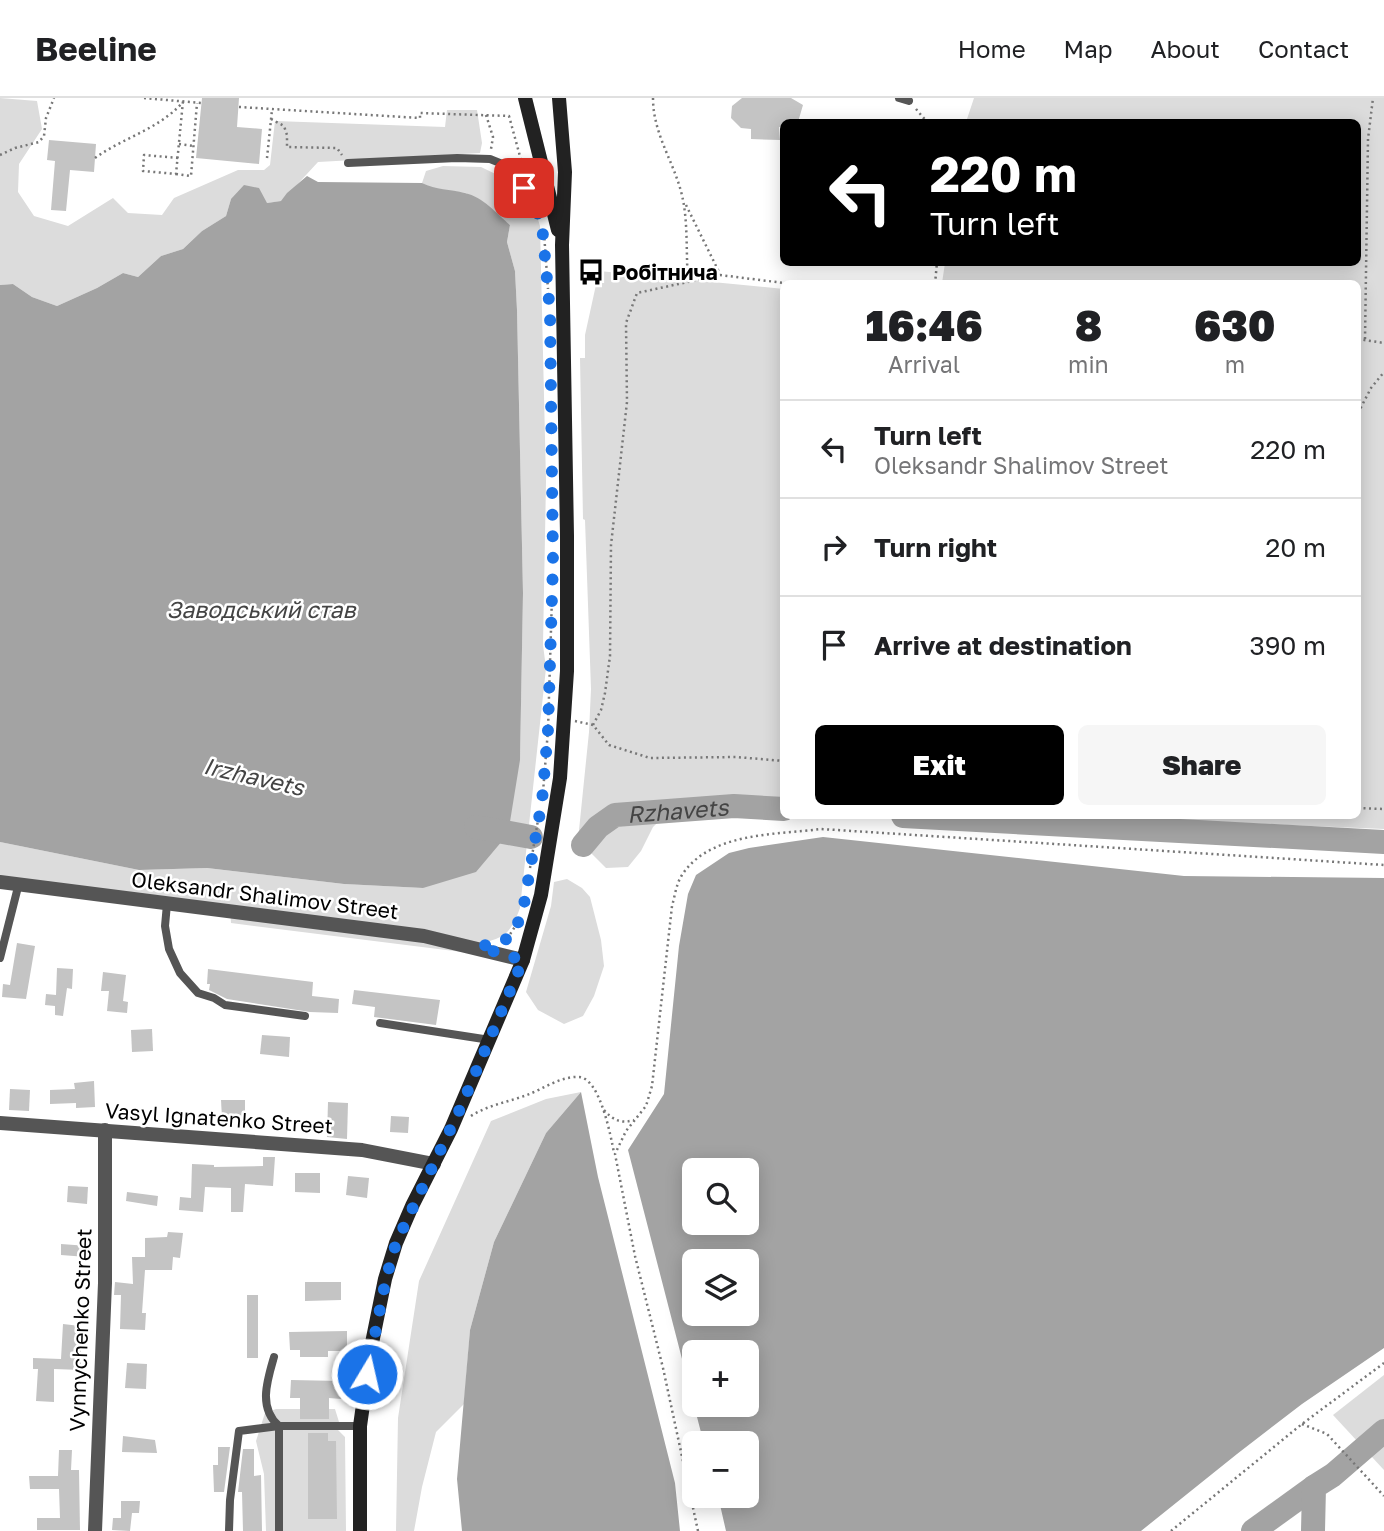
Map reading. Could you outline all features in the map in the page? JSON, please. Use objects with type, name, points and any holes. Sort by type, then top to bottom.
[{"type":"main road","points":[[525,98],[562,245]]},
{"type":"main road","points":[[360,1531],[360,1426],[371,1348],[386,1279],[396,1243],[490,1040],[523,960],[541,895],[560,778],[565,720],[567,536],[562,245],[565,172],[559,98]]},
{"type":"street","name":"Oleksandr Shalimov Street","points":[[0,882],[424,936],[523,960]]},
{"type":"street","name":"Vasyl Ignatenko Street","points":[[0,1123],[362,1150],[434,1164]]},
{"type":"street","name":"Vynnychenko Street","points":[[95,1531],[104,1283],[105,1130]]},
{"type":"lane","points":[[899,98],[909,101]]},
{"type":"lane","points":[[348,163],[490,159],[525,173],[542,172]]},
{"type":"lane","points":[[0,958],[19,883]]},
{"type":"lane","points":[[167,904],[164,926],[169,949],[180,973],[198,993],[225,1005],[305,1016]]},
{"type":"lane","points":[[380,1023],[490,1040]]},
{"type":"lane","points":[[274,1357],[266,1385],[265,1401],[271,1419],[279,1426],[279,1531]]},
{"type":"lane","points":[[229,1531],[239,1431],[279,1426],[360,1426]]},
{"type":"path","points":[[0,155],[39,142],[44,136],[46,118],[54,98]]},
{"type":"path","points":[[144,98],[199,103],[191,176],[143,171],[144,155],[178,158]]},
{"type":"path","points":[[653,98],[653,116],[658,136],[675,170],[684,202],[720,275]]},
{"type":"path","points":[[1365,338],[1368,139],[1373,98]]},
{"type":"path","points":[[909,101],[924,119]]},
{"type":"path","points":[[176,174],[183,102]]},
{"type":"path","points":[[95,158],[158,125],[183,102]]},
{"type":"path","points":[[239,107],[420,118],[420,113],[509,116],[525,173]]},
{"type":"path","points":[[267,158],[272,110]]},
{"type":"path","points":[[486,115],[493,137],[490,159]]},
{"type":"path","points":[[271,119],[284,126],[287,147],[337,148],[348,163]]},
{"type":"path","points":[[179,144],[194,146]]},
{"type":"path","points":[[509,177],[524,188],[538,212]]},
{"type":"path","points":[[684,202],[688,283]]},
{"type":"path","points":[[542,225],[548,291]]},
{"type":"path","points":[[593,725],[601,710],[610,656],[611,545],[628,402],[626,323],[637,293],[720,275],[780,282]]},
{"type":"path","points":[[1361,339],[1384,343]]},
{"type":"path","points":[[1361,407],[1371,388],[1384,372]]},
{"type":"path","points":[[542,801],[548,730],[552,586]]},
{"type":"path","points":[[565,720],[583,721],[593,725],[609,745],[650,758],[780,761]]},
{"type":"path","points":[[1361,807],[1384,809]]},
{"type":"path","points":[[530,870],[540,811]]},
{"type":"path","points":[[615,1154],[634,1120],[646,1106],[652,1086],[667,939],[680,877],[693,861],[718,845],[821,829],[1384,865]]},
{"type":"path","points":[[500,941],[507,939],[519,920]]},
{"type":"path","points":[[480,1110],[554,1083],[579,1077],[588,1080],[596,1091],[615,1154],[635,1256],[663,1368],[698,1531]]},
{"type":"path","points":[[602,1107],[617,1121],[626,1123],[634,1120]]},
{"type":"path","points":[[1171,1531],[1302,1424],[1384,1363]]},
{"type":"path","points":[[1302,1424],[1327,1434],[1384,1496]]},
{"type":"shaded area","points":[[0,98],[37,101],[42,129],[19,164],[18,192],[34,216],[68,226],[113,198],[128,213],[162,215],[174,198],[238,170],[264,170],[270,165],[275,121],[445,127],[447,110],[477,110],[482,143],[480,153],[318,162],[282,201],[267,203],[231,199],[226,216],[202,231],[183,249],[161,256],[138,277],[123,273],[57,306],[32,297],[13,284],[0,285]]},
{"type":"shaded area","points":[[974,98],[1384,98],[1384,829],[1146,819],[1361,819],[1361,280],[942,280],[945,266],[1361,266],[1361,119],[967,119]]},
{"type":"shaded area","points":[[443,166],[481,167],[508,180],[533,203],[540,226],[546,481],[543,645],[546,668],[520,908],[515,921],[499,938],[470,953],[231,923],[230,906],[0,878],[0,842],[139,870],[207,868],[344,884],[423,888],[520,759],[523,593],[517,310],[515,271],[507,242],[510,225],[466,193],[433,189],[422,183],[426,171]]},
{"type":"shaded area","points":[[599,271],[780,289],[780,805],[671,810],[653,827],[641,851],[628,867],[606,868],[578,840],[591,689],[583,519],[580,358],[585,358],[585,335]]},
{"type":"shaded area","points":[[567,879],[582,888],[590,897],[601,940],[604,966],[594,996],[583,1016],[564,1024],[538,1010],[526,992],[551,906],[554,882]]},
{"type":"shaded area","points":[[581,1092],[546,1133],[494,1242],[470,1330],[464,1404],[436,1432],[414,1531],[396,1531],[398,1418],[419,1281],[491,1121],[546,1099]]},
{"type":"shaded area","points":[[1384,1375],[1384,1470],[1333,1415]]},
{"type":"shaded area","points":[[276,1409],[335,1409],[339,1422],[338,1430],[345,1437],[346,1531],[266,1531],[264,1474],[256,1441],[265,1413]]},
{"type":"water","name":"Заводський став","points":[[307,176],[318,182],[422,183],[465,193],[483,202],[510,225],[507,242],[515,271],[517,310],[523,593],[520,760],[508,834],[476,872],[423,888],[344,884],[207,868],[139,870],[0,842],[0,285],[13,284],[32,297],[57,306],[123,273],[138,277],[161,256],[183,249],[202,231],[226,216],[231,199],[244,185],[259,188],[267,203],[281,201]]},
{"type":"water","points":[[823,837],[1184,876],[1384,878],[1384,1348],[1302,1404],[1141,1531],[726,1531],[721,1508],[759,1508],[759,1431],[701,1431],[697,1417],[759,1417],[759,1340],[682,1340],[682,1359],[628,1150],[664,1094],[679,946],[688,894],[696,875],[729,853]]},
{"type":"water","points":[[581,1092],[598,1177],[675,1483],[680,1531],[462,1531],[457,1479],[470,1330],[494,1242],[546,1133]]},
{"type":"building","points":[[202,98],[239,98],[237,127],[262,129],[259,164],[196,158]]},
{"type":"building","points":[[742,98],[791,98],[803,105],[799,119],[780,119],[780,140],[751,139],[751,129],[741,128],[731,118],[732,106]]},
{"type":"building","points":[[49,140],[96,144],[94,172],[70,170],[66,211],[51,210],[55,161],[47,160]]},
{"type":"building","points":[[17,943],[35,946],[26,999],[2,997],[3,984],[10,985]]},
{"type":"building","points":[[57,968],[73,969],[72,989],[67,988],[63,1016],[55,1015],[55,1006],[45,1005],[46,994],[56,995]]},
{"type":"building","points":[[208,969],[313,982],[312,996],[339,999],[338,1013],[310,1012],[227,999],[209,990]]},
{"type":"building","points":[[103,972],[126,975],[123,1001],[128,1002],[127,1013],[107,1011],[109,991],[101,991]]},
{"type":"building","points":[[354,990],[440,1000],[436,1025],[374,1017],[375,1007],[352,1004]]},
{"type":"building","points":[[152,1029],[153,1051],[132,1052],[131,1030]]},
{"type":"building","points":[[262,1035],[290,1037],[289,1057],[260,1054]]},
{"type":"building","points":[[94,1081],[95,1107],[76,1108],[76,1103],[50,1104],[50,1090],[75,1089],[74,1083]]},
{"type":"building","points":[[10,1089],[30,1090],[29,1111],[9,1110]]},
{"type":"building","points":[[221,1100],[245,1100],[245,1117],[222,1118]]},
{"type":"building","points":[[328,1102],[348,1103],[347,1139],[327,1137]]},
{"type":"building","points":[[391,1116],[409,1117],[408,1133],[390,1132]]},
{"type":"building","points":[[263,1157],[275,1157],[273,1186],[245,1184],[243,1212],[231,1212],[231,1188],[205,1187],[203,1212],[179,1210],[180,1197],[191,1198],[192,1164],[214,1167],[263,1166]]},
{"type":"building","points":[[295,1173],[320,1173],[320,1193],[295,1192]]},
{"type":"building","points":[[348,1176],[369,1178],[367,1198],[346,1195]]},
{"type":"building","points":[[68,1186],[88,1187],[87,1204],[67,1202]]},
{"type":"building","points":[[127,1192],[158,1196],[157,1206],[126,1201]]},
{"type":"building","points":[[168,1232],[183,1233],[180,1258],[173,1257],[172,1270],[145,1270],[142,1313],[146,1313],[145,1330],[120,1329],[121,1295],[114,1295],[115,1282],[133,1284],[132,1257],[145,1257],[145,1238],[167,1237]]},
{"type":"building","points":[[61,1244],[88,1246],[87,1257],[61,1255]]},
{"type":"building","points":[[305,1282],[341,1282],[341,1300],[305,1301]]},
{"type":"building","points":[[247,1295],[258,1295],[258,1358],[247,1358]]},
{"type":"building","points":[[63,1324],[80,1326],[77,1348],[81,1348],[81,1370],[54,1369],[54,1402],[36,1401],[38,1369],[33,1369],[33,1358],[61,1359]]},
{"type":"building","points":[[347,1331],[347,1351],[328,1351],[328,1357],[300,1357],[300,1350],[290,1350],[289,1332]]},
{"type":"building","points":[[127,1363],[147,1364],[146,1389],[125,1388]]},
{"type":"building","points":[[291,1380],[341,1381],[341,1399],[329,1398],[329,1419],[300,1419],[300,1398],[290,1398]]},
{"type":"building","points":[[308,1433],[328,1433],[328,1441],[336,1441],[337,1519],[308,1519]]},
{"type":"building","points":[[123,1436],[155,1440],[157,1453],[122,1452]]},
{"type":"building","points":[[218,1447],[230,1447],[224,1492],[214,1492],[213,1465],[218,1465]]},
{"type":"building","points":[[243,1449],[254,1449],[254,1476],[261,1475],[262,1531],[243,1531],[242,1492],[238,1492]]},
{"type":"building","points":[[59,1450],[72,1450],[71,1470],[79,1470],[80,1530],[37,1530],[37,1518],[60,1518],[59,1489],[30,1489],[29,1476],[58,1476]]},
{"type":"building","points":[[121,1501],[140,1501],[139,1513],[132,1513],[130,1531],[112,1530],[113,1518],[121,1518]]},
{"type":"waterway","name":"Rzhavets","points":[[583,845],[598,827],[615,815],[734,806],[780,809]]},
{"type":"waterway","name":"Rzhavets","points":[[958,819],[1384,842]]},
{"type":"waterway","name":"Irzhavets","points":[[476,827],[531,837]]},
{"type":"waterway","points":[[1313,1531],[1314,1487],[1333,1475],[1384,1431]]},
{"type":"waterway","points":[[1253,1531],[1314,1487]]},
{"type":"place","name":"Робітнича","points":[[591,272]]},
{"type":"route","points":[[367,1374],[396,1243],[461,1107],[523,960],[479,947],[507,939],[515,930],[523,910],[542,801],[548,730],[553,563],[550,312],[542,225],[532,198],[524,188]]}]
